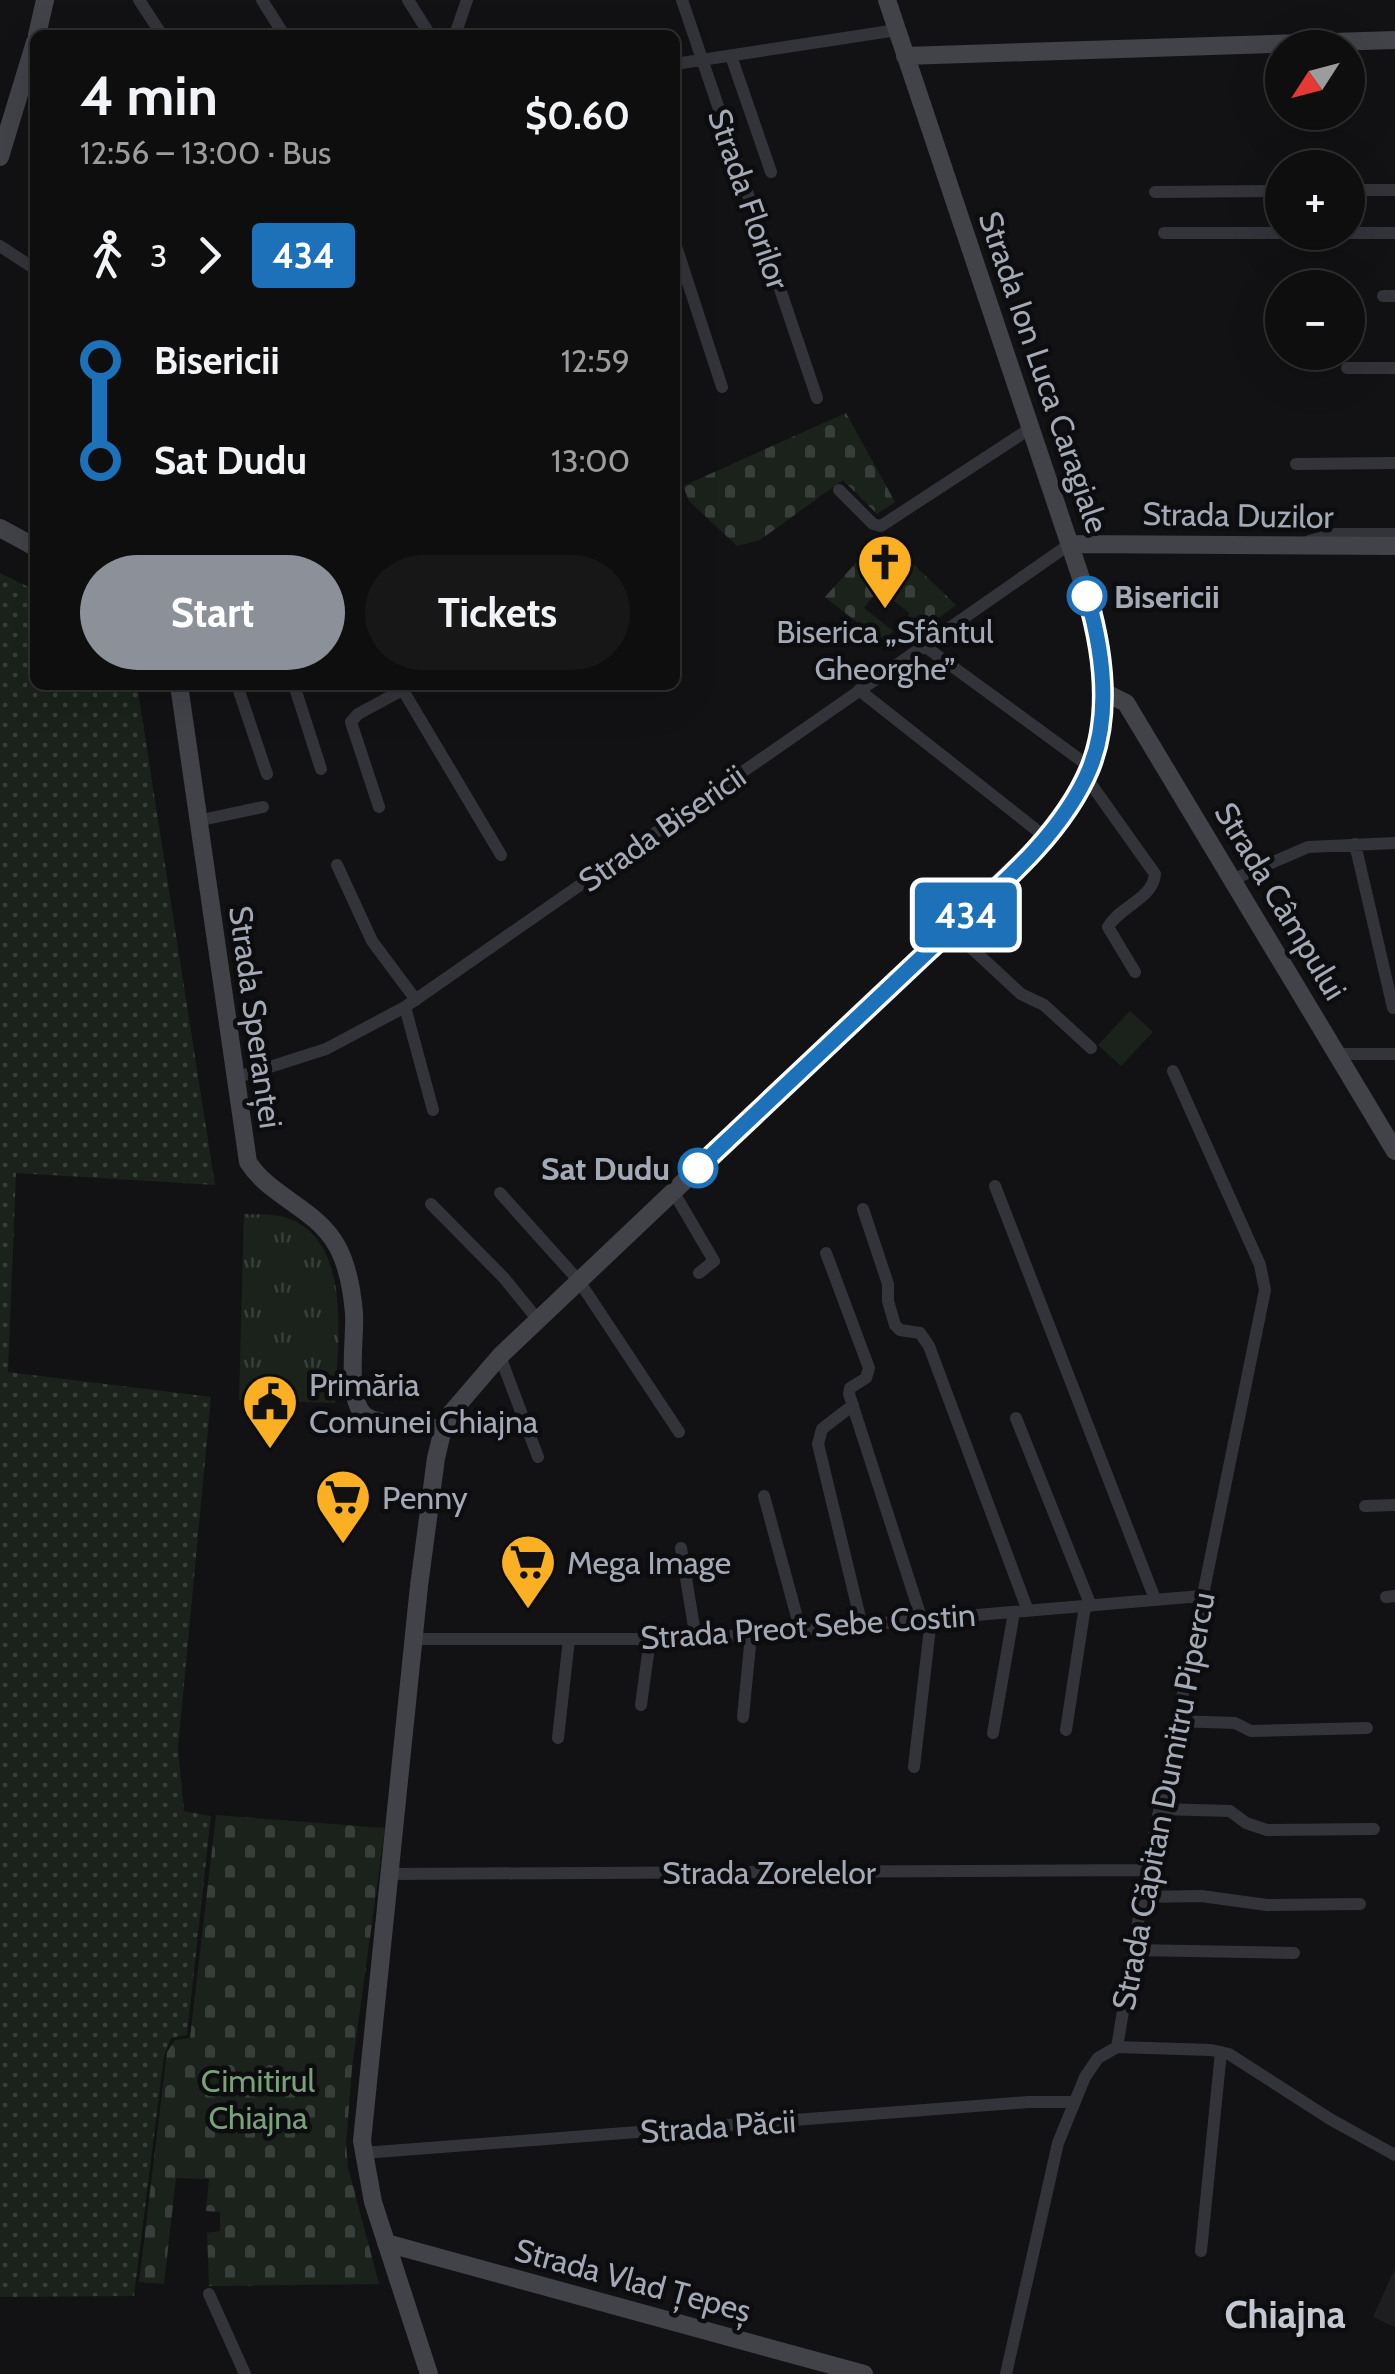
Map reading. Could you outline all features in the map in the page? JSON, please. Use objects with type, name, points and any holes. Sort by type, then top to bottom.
[{"type":"street","points":[[38,30],[45,0]]},
{"type":"street","points":[[139,0],[159,30]]},
{"type":"street","points":[[262,0],[281,30]]},
{"type":"street","points":[[408,0],[427,30]]},
{"type":"street","points":[[457,30],[467,0]]},
{"type":"street","name":"Strada Florilor","points":[[682,0],[816,398]]},
{"type":"street","name":"Strada Ion Luca Caragiale","points":[[429,2374],[386,2243],[363,2153],[363,2128],[415,1639],[443,1429],[465,1392],[500,1356],[1044,836],[1088,772],[1101,726],[1104,692],[1094,624],[1075,543],[1031,428],[887,0]]},
{"type":"street","points":[[680,63],[897,30]]},
{"type":"street","points":[[905,56],[1395,40]]},
{"type":"street","points":[[731,56],[771,172]]},
{"type":"street","points":[[0,157],[30,58]]},
{"type":"street","points":[[1365,190],[1395,190]]},
{"type":"street","points":[[1155,192],[1265,191]]},
{"type":"street","points":[[1164,233],[1395,233]]},
{"type":"street","points":[[0,246],[30,266]]},
{"type":"street","points":[[680,258],[722,387]]},
{"type":"street","points":[[1365,368],[1395,368]]},
{"type":"street","points":[[839,490],[873,524],[880,526],[1031,428]]},
{"type":"street","points":[[1296,464],[1395,462]]},
{"type":"street","points":[[0,528],[30,544]]},
{"type":"street","points":[[1297,544],[1334,534],[1395,534]]},
{"type":"street","name":"Strada Duzilor","points":[[1075,543],[1395,546]]},
{"type":"street","name":"Strada Bisericii","points":[[235,1078],[326,1049],[410,1004],[1075,543]]},
{"type":"street","points":[[923,645],[1088,772],[1155,874],[1151,888],[1116,915],[1108,927],[1134,972]]},
{"type":"street","name":"Strada Speranței","points":[[180,690],[248,1162],[266,1182],[318,1222],[334,1241],[346,1266],[355,1317],[354,1390],[360,1410],[373,1418],[443,1429]]},
{"type":"street","points":[[240,690],[267,774]]},
{"type":"street","points":[[296,690],[321,769]]},
{"type":"street","points":[[380,807],[352,722],[358,714],[402,690]]},
{"type":"street","points":[[407,690],[501,855]]},
{"type":"street","points":[[860,690],[1044,836]]},
{"type":"street","name":"Strada Câmpului","points":[[1104,692],[1126,703],[1395,1151]]},
{"type":"street","points":[[198,821],[263,806]]},
{"type":"street","points":[[1234,879],[1299,849],[1395,843]]},
{"type":"street","points":[[1355,844],[1393,1008]]},
{"type":"street","points":[[337,865],[372,942],[410,1004],[434,1110]]},
{"type":"street","points":[[951,929],[1022,994],[1044,1005],[1091,1048]]},
{"type":"street","points":[[1337,1054],[1395,1054]]},
{"type":"street","name":"Strada Căpitan Dumitru Pipercu","points":[[1006,2374],[1052,2164],[1073,2102],[1091,2067],[1103,2054],[1118,2047],[1142,1897],[1200,1596],[1266,1290],[1260,1265],[1174,1070]]},
{"type":"street","points":[[995,1186],[1156,1600]]},
{"type":"street","points":[[674,1191],[714,1261],[699,1273]]},
{"type":"street","points":[[500,1194],[579,1282],[679,1432]]},
{"type":"street","points":[[431,1204],[504,1278],[538,1320]]},
{"type":"street","points":[[864,1209],[888,1284],[895,1325],[900,1330],[920,1334],[929,1346],[1028,1611]]},
{"type":"street","points":[[826,1254],[869,1368],[866,1378],[850,1388],[852,1405],[927,1619],[914,1766]]},
{"type":"street","points":[[500,1356],[538,1458]]},
{"type":"street","points":[[852,1405],[822,1429],[818,1444],[862,1626]]},
{"type":"street","points":[[1016,1418],[1088,1606],[1066,1730]]},
{"type":"street","points":[[764,1496],[801,1632]]},
{"type":"street","points":[[1366,1506],[1395,1504]]},
{"type":"street","points":[[680,1548],[696,1638]]},
{"type":"street","name":"Strada Preot Sebe Costin","points":[[415,1639],[752,1635],[1200,1596]]},
{"type":"street","points":[[993,1734],[1014,1612]]},
{"type":"street","points":[[743,1717],[752,1635]]},
{"type":"street","points":[[641,1705],[650,1639]]},
{"type":"street","points":[[558,1738],[568,1640]]},
{"type":"street","points":[[1176,1721],[1234,1723],[1250,1731],[1367,1728]]},
{"type":"street","points":[[1159,1809],[1230,1811],[1246,1824],[1267,1830],[1374,1830]]},
{"type":"street","name":"Strada Zorelelor","points":[[392,1874],[1147,1870]]},
{"type":"street","points":[[1142,1897],[1201,1896],[1267,1905],[1360,1904]]},
{"type":"street","points":[[1134,1950],[1294,1952]]},
{"type":"street","points":[[1118,2047],[1222,2052],[1395,2154]]},
{"type":"street","points":[[1201,2251],[1222,2052]]},
{"type":"street","name":"Strada Păcii","points":[[363,2153],[1073,2102]]},
{"type":"street","name":"Strada Vlad Țepeș","points":[[386,2243],[864,2374]]},
{"type":"street","points":[[209,2294],[244,2374]]},
{"type":"shaded area","points":[[1395,2268],[1395,2327],[1373,2317]]},
{"type":"green space","points":[[846,413],[895,502],[877,514],[843,480],[760,540],[737,546],[689,501],[683,486]]},
{"type":"green space","points":[[882,534],[956,605],[919,633],[908,619],[909,613],[879,589],[864,608],[893,631],[882,642],[825,597]]},
{"type":"green space","points":[[0,573],[30,588],[30,690],[138,690],[215,1185],[16,1173],[8,1372],[211,1397],[178,1748],[184,1811],[211,1816],[187,2035],[171,2038],[164,2056],[134,2296],[0,2297]]},
{"type":"green space","points":[[1130,1011],[1153,1032],[1121,1066],[1098,1045]]},
{"type":"green space","points":[[244,1214],[290,1219],[310,1232],[324,1251],[337,1300],[335,1403],[239,1400]]},
{"type":"green space","name":"Cimitirul Chiajna","points":[[216,1815],[385,1828],[352,2068],[346,2144],[348,2167],[379,2284],[209,2286],[207,2233],[220,2231],[220,2212],[206,2211],[209,2179],[176,2178],[164,2284],[139,2282],[167,2052],[175,2040],[190,2038]]},
{"type":"bus line","name":"434","points":[[698,1168],[1012,870],[1071,802],[1090,767],[1103,709],[1099,649],[1087,596]]},
{"type":"place","name":"Bisericii","points":[[1087,596]]},
{"type":"place","name":"Biserica „Sfântul Gheorghe”","points":[[885,611]]},
{"type":"place","name":"Sat Dudu","points":[[698,1168]]},
{"type":"place","name":"Primăria Comunei Chiajna","points":[[270,1451]]},
{"type":"place","name":"Penny","points":[[343,1546]]},
{"type":"place","name":"Mega Image","points":[[528,1611]]},
{"type":"district","name":"Chiajna","points":[[1285,2314]]}]
